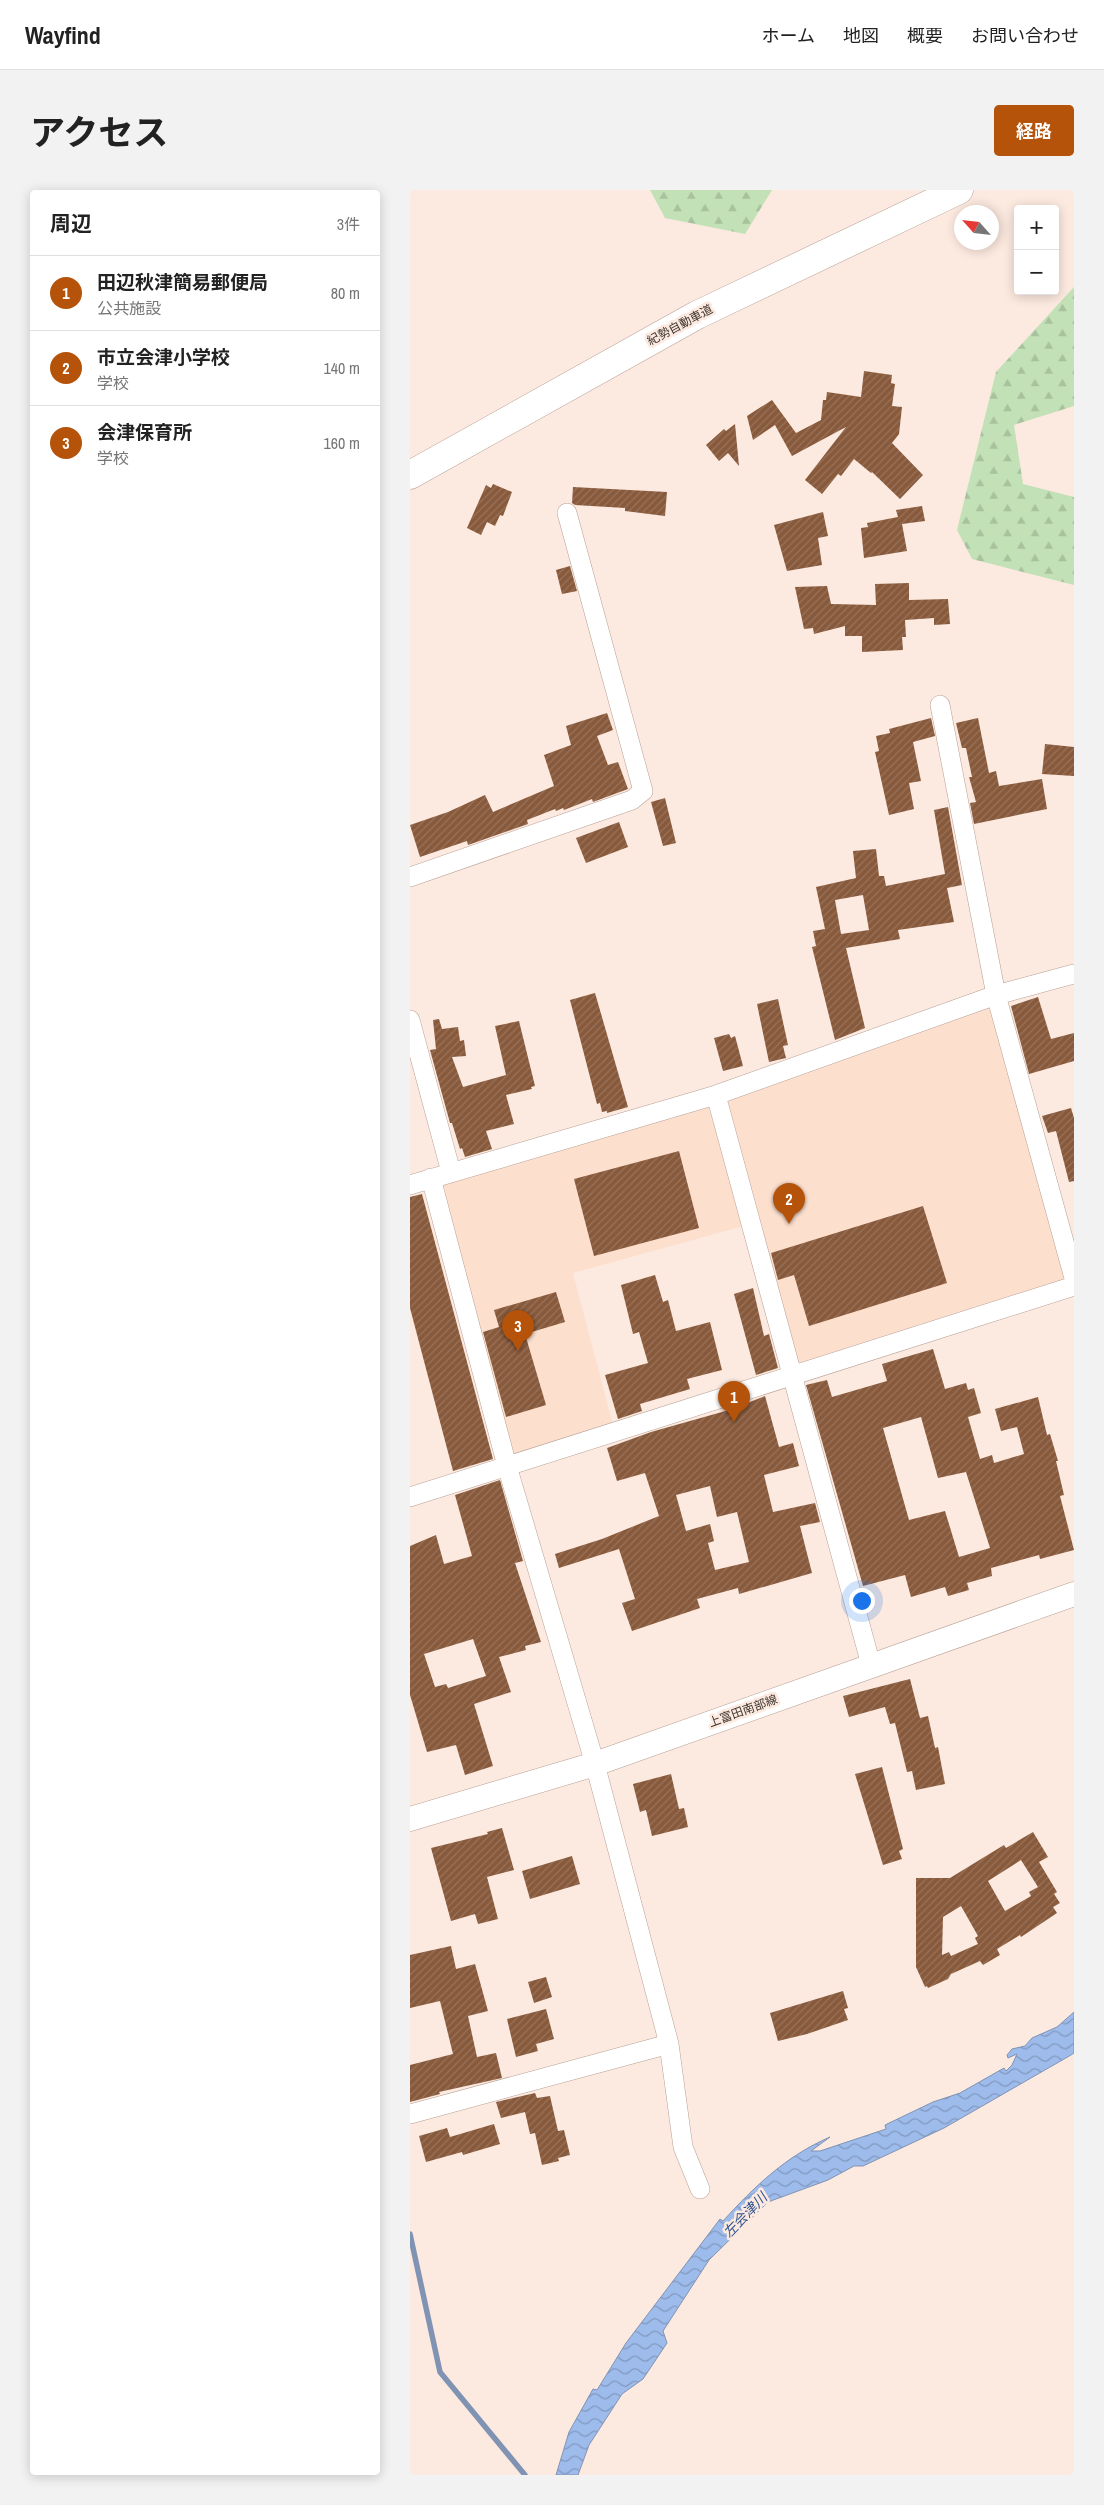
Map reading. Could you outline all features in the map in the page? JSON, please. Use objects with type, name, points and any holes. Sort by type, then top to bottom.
[{"type":"highway","name":"紀勢自動車道","points":[[410,475],[697,315],[959,190]]},
{"type":"main road","name":"上富田南部線","points":[[410,1819],[595,1764],[1074,1594]]},
{"type":"street","points":[[410,877],[632,800],[643,791],[567,513]]},
{"type":"street","points":[[940,705],[996,995],[1074,1278]]},
{"type":"street","points":[[410,1185],[716,1095],[996,995],[1074,974]]},
{"type":"street","points":[[410,1020],[452,1172]]},
{"type":"street","points":[[716,1095],[872,1665]]},
{"type":"street","points":[[431,1178],[507,1466],[595,1764],[669,2044],[683,2147],[700,2189]]},
{"type":"street","points":[[410,1497],[794,1377],[1074,1286]]},
{"type":"street","points":[[410,2114],[669,2044]]},
{"type":"shaded area","points":[[996,995],[1074,1278],[794,1377],[751,1224],[573,1273],[613,1425],[512,1457],[435,1180]]},
{"type":"green space","points":[[650,190],[772,190],[745,234],[665,218]]},
{"type":"green space","points":[[1074,287],[1074,406],[1014,425],[1023,484],[1074,497],[1074,585],[972,559],[957,530],[996,372]]},
{"type":"water","name":"左会津川","points":[[1074,2012],[1074,2053],[1071,2055],[944,2128],[863,2166],[854,2166],[828,2180],[768,2202],[709,2260],[663,2331],[667,2343],[643,2379],[622,2394],[589,2445],[578,2475],[556,2475],[569,2432],[593,2389],[597,2390],[626,2343],[720,2219],[723,2221],[759,2184],[799,2153],[830,2137],[811,2151],[820,2151],[886,2129],[885,2125],[933,2102],[960,2093],[1004,2068],[1006,2071],[1012,2065],[1017,2054],[1008,2058],[1007,2055],[1012,2049],[1025,2046],[1032,2038],[1057,2027]]},
{"type":"building","points":[[864,371],[892,375],[891,383],[895,384],[892,406],[902,407],[899,434],[892,443],[923,475],[900,499],[872,472],[854,459],[841,476],[838,474],[822,494],[805,480],[846,427],[792,456],[775,425],[753,440],[747,416],[772,400],[796,433],[821,420],[823,400],[826,400],[827,392],[861,397]]},
{"type":"building","points":[[735,424],[739,466],[728,453],[719,461],[706,445],[724,429],[726,431]]},
{"type":"building","points":[[493,484],[512,492],[503,516],[500,515],[495,526],[487,522],[481,535],[467,528],[486,485],[491,488]]},
{"type":"building","points":[[573,487],[667,492],[665,516],[625,511],[625,508],[575,505],[572,503]]},
{"type":"building","points":[[922,506],[925,521],[902,524],[907,551],[864,558],[861,528],[868,527],[867,523],[898,517],[896,510]]},
{"type":"building","points":[[823,512],[828,536],[818,538],[822,565],[787,571],[774,525]]},
{"type":"building","points":[[570,566],[577,591],[562,594],[556,570]]},
{"type":"building","points":[[909,583],[909,600],[948,599],[950,624],[934,625],[934,618],[905,620],[906,637],[902,637],[903,650],[862,652],[862,636],[845,636],[845,626],[814,634],[813,628],[804,629],[795,587],[827,586],[831,604],[876,605],[875,584]]},
{"type":"building","points":[[607,713],[613,730],[597,736],[608,765],[618,762],[628,789],[593,802],[592,799],[564,810],[563,808],[556,811],[555,809],[527,820],[528,824],[468,845],[467,841],[420,857],[410,825],[448,812],[485,795],[493,812],[554,786],[544,755],[571,745],[566,726]]},
{"type":"building","points":[[931,718],[935,736],[913,742],[921,781],[909,783],[914,809],[889,815],[875,752],[879,751],[876,736],[890,733],[889,729]]},
{"type":"building","points":[[978,718],[989,773],[996,771],[999,786],[1042,779],[1047,809],[974,824],[970,803],[976,802],[969,777],[972,777],[966,748],[962,748],[956,723]]},
{"type":"building","points":[[1045,744],[1074,747],[1074,776],[1042,774]]},
{"type":"building","points":[[665,798],[676,843],[663,846],[651,802]]},
{"type":"building","points":[[948,807],[962,885],[947,888],[954,922],[898,930],[900,939],[846,948],[865,1028],[835,1040],[812,947],[816,946],[813,931],[825,929],[816,887],[856,878],[853,851],[876,849],[879,876],[884,876],[886,886],[945,874],[934,810]],"holes":[[[863,895],[869,930],[841,934],[835,900]]]},
{"type":"building","points":[[619,822],[628,847],[586,863],[576,838]]},
{"type":"building","points":[[595,993],[628,1107],[607,1113],[607,1111],[602,1112],[600,1103],[597,1104],[570,1000]]},
{"type":"building","points":[[1038,997],[1051,1039],[1074,1033],[1074,1061],[1029,1074],[1011,1006]]},
{"type":"building","points":[[778,999],[788,1045],[783,1046],[786,1058],[769,1062],[757,1004]]},
{"type":"building","points":[[439,1019],[442,1029],[458,1027],[460,1041],[464,1040],[466,1056],[452,1057],[463,1087],[506,1075],[495,1026],[519,1021],[535,1086],[531,1087],[532,1089],[506,1095],[514,1124],[486,1131],[492,1149],[465,1157],[462,1148],[460,1149],[452,1123],[450,1123],[430,1050],[436,1049],[433,1020]]},
{"type":"building","points":[[729,1034],[731,1038],[735,1036],[743,1066],[723,1071],[714,1038]]},
{"type":"building","points":[[1071,1108],[1074,1118],[1074,1181],[1069,1182],[1056,1131],[1048,1133],[1042,1116]]},
{"type":"building","points":[[679,1151],[699,1228],[594,1256],[574,1179]]},
{"type":"building","points":[[422,1194],[493,1459],[453,1471],[410,1308],[410,1197]]},
{"type":"building","points":[[923,1206],[947,1283],[809,1326],[794,1275],[778,1280],[771,1253]]},
{"type":"building","points":[[655,1275],[663,1302],[668,1300],[676,1331],[710,1322],[722,1370],[687,1379],[690,1389],[640,1404],[642,1411],[618,1419],[605,1375],[648,1363],[639,1332],[633,1334],[621,1285]]},
{"type":"building","points":[[753,1288],[764,1336],[769,1334],[778,1368],[756,1375],[734,1294]]},
{"type":"building","points":[[556,1292],[565,1322],[525,1334],[546,1405],[506,1417],[483,1332],[499,1327],[494,1310]]},
{"type":"building","points":[[933,1349],[945,1389],[966,1383],[968,1390],[974,1388],[981,1413],[968,1417],[980,1459],[992,1455],[994,1463],[1024,1454],[1017,1427],[1001,1431],[995,1409],[1038,1397],[1047,1435],[1050,1434],[1058,1461],[1056,1461],[1064,1495],[1060,1496],[1074,1550],[1040,1559],[1039,1555],[991,1568],[992,1576],[967,1583],[969,1590],[948,1596],[945,1587],[911,1597],[905,1575],[863,1586],[806,1385],[827,1380],[832,1397],[887,1381],[882,1364]],"holes":[[[921,1417],[938,1478],[966,1472],[990,1548],[959,1557],[945,1511],[909,1520],[883,1428]]]},
{"type":"building","points":[[765,1396],[779,1447],[793,1443],[799,1466],[764,1475],[773,1512],[815,1503],[820,1522],[800,1526],[812,1573],[739,1594],[738,1588],[697,1599],[700,1608],[632,1631],[622,1603],[635,1599],[619,1549],[559,1568],[555,1554],[602,1539],[659,1516],[645,1473],[617,1481],[607,1448],[651,1432],[729,1410]],"holes":[[[710,1486],[717,1517],[737,1512],[749,1562],[715,1570],[708,1543],[714,1541],[710,1524],[686,1531],[676,1495]]]},
{"type":"building","points":[[500,1480],[523,1561],[515,1563],[541,1642],[525,1646],[526,1650],[499,1657],[511,1692],[474,1704],[493,1766],[465,1775],[456,1745],[427,1752],[410,1695],[410,1546],[436,1535],[444,1564],[472,1556],[455,1495]],"holes":[[[473,1639],[486,1676],[448,1688],[446,1684],[435,1687],[424,1654]]]},
{"type":"building","points":[[910,1679],[920,1718],[928,1716],[935,1748],[938,1747],[945,1784],[916,1790],[912,1771],[907,1772],[895,1723],[890,1724],[885,1707],[849,1717],[843,1696]]},
{"type":"building","points":[[882,1767],[903,1849],[899,1851],[902,1859],[883,1865],[855,1774]]},
{"type":"building","points":[[671,1774],[679,1809],[684,1808],[688,1827],[652,1836],[646,1810],[640,1812],[633,1784]]},
{"type":"building","points":[[502,1828],[514,1870],[487,1877],[498,1919],[478,1924],[475,1914],[451,1921],[431,1848],[488,1834],[487,1832]]},
{"type":"building","points":[[1033,1832],[1048,1857],[1039,1862],[1057,1892],[1054,1894],[1060,1903],[1053,1907],[1057,1913],[1021,1937],[1020,1935],[997,1949],[1000,1955],[983,1965],[980,1961],[951,1974],[948,1979],[928,1988],[927,1986],[925,1987],[916,1967],[916,1878],[950,1878],[1004,1845],[1006,1848]],"holes":[[[1021,1860],[1038,1887],[1029,1892],[1031,1896],[1005,1911],[988,1881]],[[961,1906],[978,1936],[975,1938],[978,1944],[951,1956],[949,1952],[942,1955],[943,1917]]]},
{"type":"building","points":[[572,1856],[580,1884],[530,1899],[522,1871]]},
{"type":"building","points":[[451,1946],[456,1969],[475,1964],[488,2011],[468,2016],[477,2057],[496,2053],[502,2078],[439,2092],[440,2094],[410,2102],[410,2065],[453,2054],[440,2001],[410,2008],[410,1955]]},
{"type":"building","points":[[546,1977],[552,1997],[534,2003],[528,1982]]},
{"type":"building","points":[[843,1991],[848,2008],[844,2009],[848,2020],[807,2034],[778,2041],[770,2013]]},
{"type":"building","points":[[546,2009],[554,2039],[536,2044],[538,2051],[516,2057],[507,2019]]},
{"type":"building","points":[[535,2093],[537,2098],[550,2096],[558,2131],[564,2130],[570,2155],[558,2158],[559,2161],[542,2165],[535,2133],[530,2134],[525,2112],[501,2118],[496,2102]]},
{"type":"building","points":[[494,2124],[500,2144],[463,2155],[462,2152],[426,2162],[419,2136],[447,2128],[450,2137]]},
{"type":"waterway","points":[[410,2234],[440,2372],[525,2475]]},
{"type":"place","name":"市立会津小学校","points":[[789,1224]]},
{"type":"place","name":"会津保育所","points":[[518,1351]]},
{"type":"place","name":"田辺秋津簡易郵便局","points":[[734,1422]]}]
